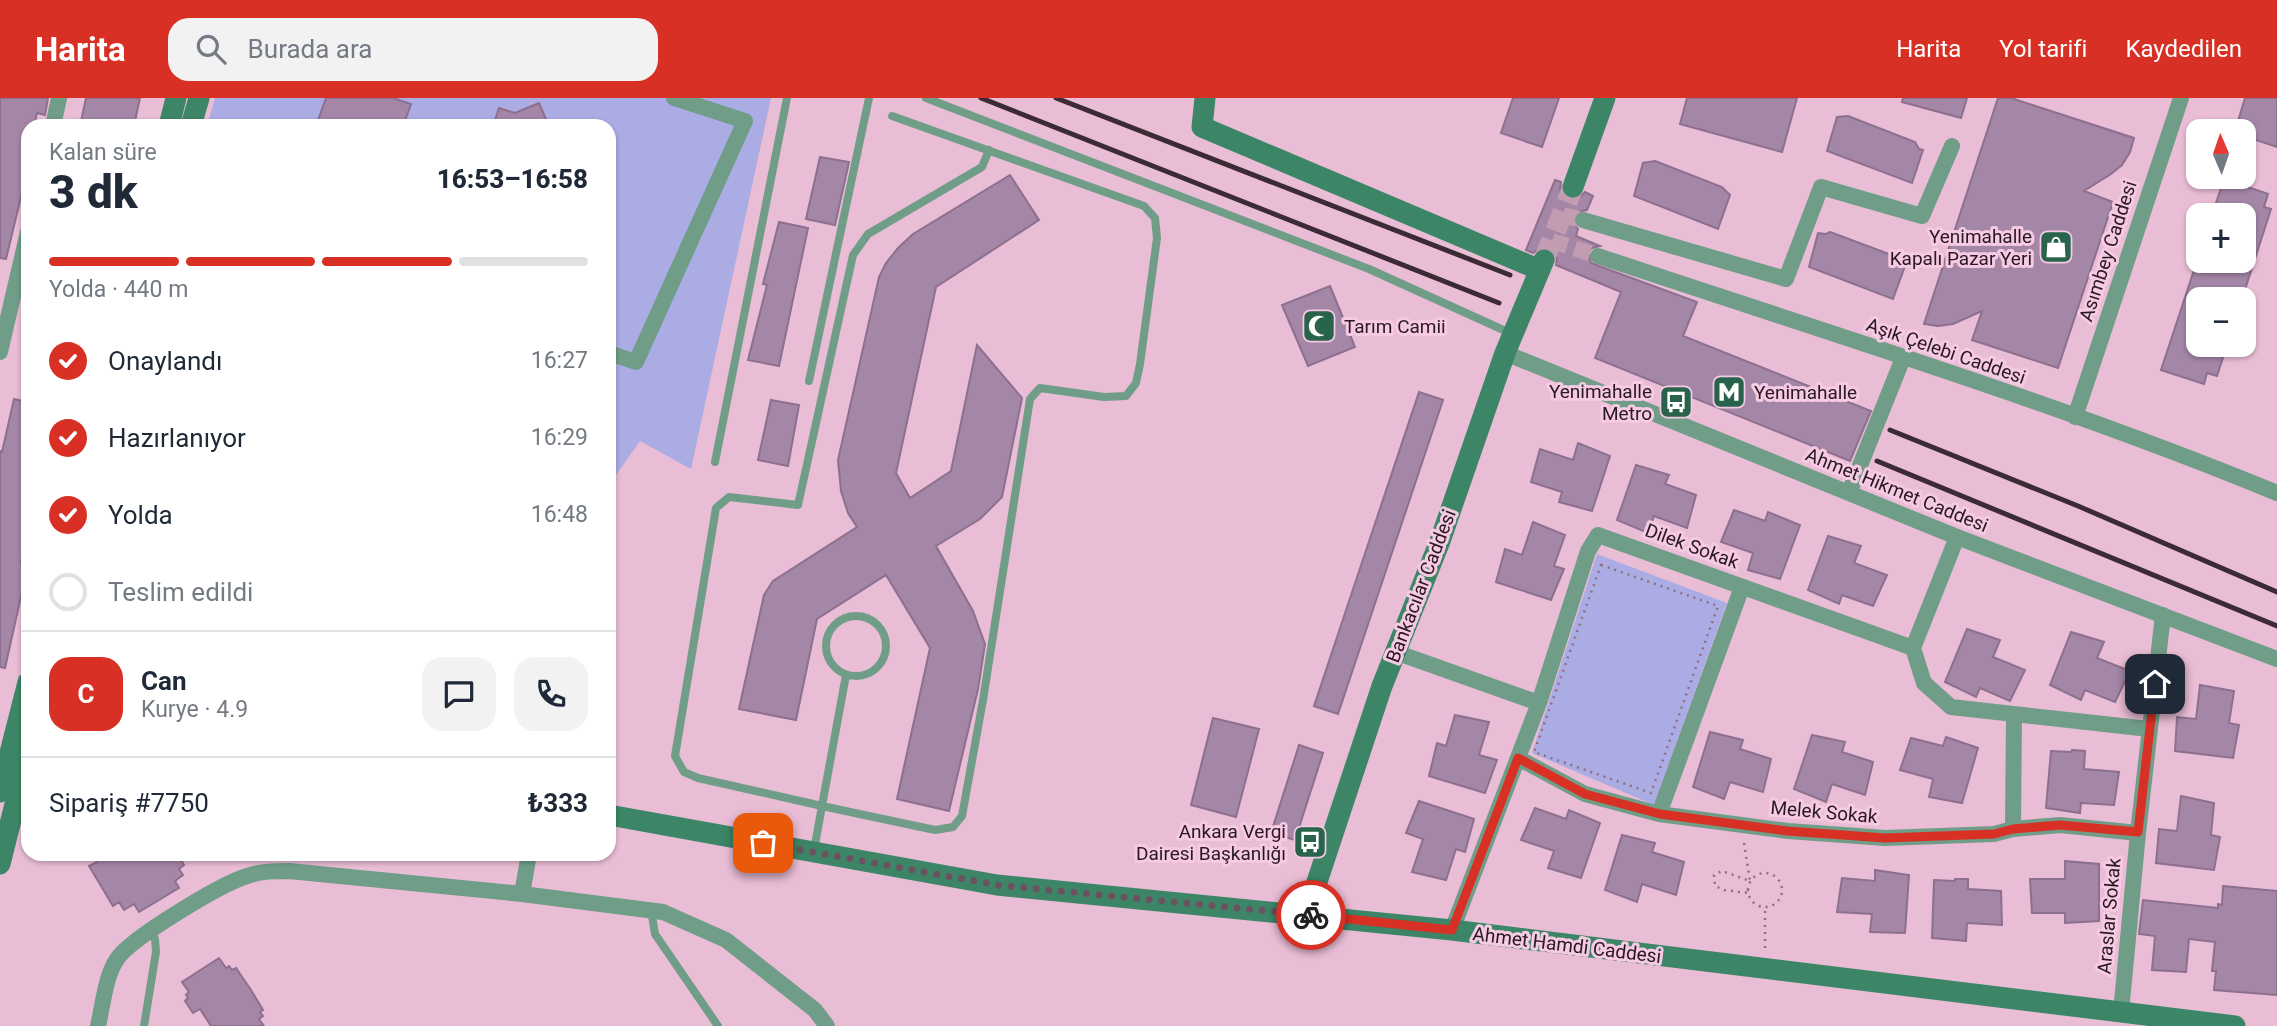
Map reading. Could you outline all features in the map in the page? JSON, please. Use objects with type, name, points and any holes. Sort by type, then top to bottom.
[{"type":"street","points":[[54,119],[59,98]]},
{"type":"street","points":[[171,119],[176,98]]},
{"type":"street","points":[[193,119],[199,98]]},
{"type":"street","points":[[616,355],[636,362],[745,121],[674,98]]},
{"type":"street","name":"Bankacılar Caddesi","points":[[1205,98],[1202,127],[1542,265],[1509,344],[1440,541],[1395,652],[1306,915]]},
{"type":"street","points":[[1573,187],[1605,98]]},
{"type":"street","name":"Asımbey Caddesi","points":[[2076,416],[2181,98]]},
{"type":"street","points":[[1583,220],[1786,279],[1821,187],[1922,216],[1951,146]]},
{"type":"street","name":"Aşık Çelebi Caddesi","points":[[1598,256],[2076,416],[2201,462],[2277,494]]},
{"type":"street","points":[[0,352],[21,262]]},
{"type":"street","name":"Ahmet Hikmet Caddesi","points":[[1509,344],[1849,493],[2277,659]]},
{"type":"street","points":[[1849,493],[1903,358]]},
{"type":"street","name":"Dilek Sokak","points":[[1452,930],[1539,703],[1588,551],[1598,535],[1913,648]]},
{"type":"street","points":[[1957,537],[1913,648],[1924,683],[1951,707],[2150,729]]},
{"type":"street","points":[[1660,814],[1742,587]]},
{"type":"street","name":"Araslar Sokak","points":[[2121,1012],[2163,615]]},
{"type":"street","points":[[1395,652],[1539,703]]},
{"type":"street","points":[[2013,829],[2014,714]]},
{"type":"street","points":[[0,864],[21,724]]},
{"type":"street","name":"Melek Sokak","points":[[1518,758],[1585,794],[1660,814],[1787,831],[1885,838],[1994,834],[2013,829],[2060,825],[2138,832]]},
{"type":"street","points":[[0,792],[14,765]]},
{"type":"street","name":"Ahmet Hamdi Caddesi","points":[[616,816],[997,885],[1452,930],[2235,1026]]},
{"type":"street","points":[[522,894],[528,861]]},
{"type":"street","points":[[98,1026],[112,968],[118,958],[189,905],[231,882],[266,872],[289,871],[522,894],[663,912],[726,940],[815,1010],[827,1026]]},
{"type":"lane","points":[[715,462],[787,98]]},
{"type":"lane","points":[[809,380],[869,98]]},
{"type":"lane","points":[[926,98],[1369,269],[1509,344]]},
{"type":"lane","points":[[892,116],[989,150],[1144,206],[1155,218],[1157,238],[1136,383],[1126,396],[1104,397],[1040,388],[1030,399],[983,700],[962,816],[953,827],[935,830],[698,778],[684,772],[675,756],[716,508],[729,497],[797,505],[853,255],[868,234],[982,167],[989,150]]},
{"type":"lane","points":[[862,616],[870,619],[883,631],[886,638],[886,655],[870,674],[854,677],[846,675],[833,666],[828,658],[826,649],[830,631],[844,618],[862,616]]},
{"type":"lane","points":[[814,853],[846,675]]},
{"type":"lane","points":[[652,910],[655,934],[718,1026]]},
{"type":"lane","points":[[144,1026],[156,952],[155,939],[151,932]]},
{"type":"path","points":[[1601,565],[1718,606],[1651,793],[1534,752],[1601,565]]},
{"type":"path","points":[[1741,825],[1750,881],[1748,893],[1756,905],[1765,908],[1771,907],[1780,899],[1780,882],[1776,877],[1765,873],[1750,881]]},
{"type":"path","points":[[1748,893],[1715,886],[1714,875],[1722,871],[1750,881]]},
{"type":"path","points":[[1765,908],[1765,969]]},
{"type":"shaded area","points":[[215,98],[771,98],[691,469],[640,441],[616,475],[616,119],[209,119]]},
{"type":"shaded area","points":[[1597,554],[1727,603],[1654,805],[1532,753]]},
{"type":"building","points":[[0,98],[48,98],[45,115],[37,113],[36,119],[21,119],[21,197],[6,259],[0,258]]},
{"type":"building","points":[[86,98],[140,98],[136,119],[82,119]]},
{"type":"building","points":[[326,98],[393,98],[411,104],[406,119],[318,119]]},
{"type":"building","points":[[1513,98],[1559,98],[1542,147],[1501,133]]},
{"type":"building","points":[[1687,98],[1797,98],[1782,152],[1680,124]]},
{"type":"building","points":[[1903,98],[1967,98],[1961,118],[1902,102]]},
{"type":"building","points":[[1998,98],[2011,98],[2134,138],[2122,165],[2084,191],[2113,202],[2058,368],[1972,340],[1982,311],[1953,324],[1924,324]]},
{"type":"building","points":[[2245,98],[2277,98],[2277,147],[2256,140],[2256,119],[2239,119]]},
{"type":"building","points":[[539,103],[546,119],[495,119],[499,108],[515,113]]},
{"type":"building","points":[[1848,116],[1915,142],[1919,149],[1923,150],[1912,183],[1827,151],[1837,117]]},
{"type":"building","points":[[820,157],[849,162],[835,225],[806,219]]},
{"type":"building","points":[[1655,161],[1722,187],[1730,195],[1718,229],[1634,196],[1643,163]]},
{"type":"building","points":[[1010,175],[1039,220],[936,287],[896,473],[910,498],[951,471],[977,345],[1022,398],[1002,497],[980,519],[936,546],[973,611],[985,644],[978,689],[949,811],[897,799],[930,648],[886,575],[817,619],[796,720],[739,709],[764,595],[773,581],[857,527],[848,513],[841,491],[838,460],[879,277],[886,263],[913,234]]},
{"type":"building","points":[[1555,180],[1561,182],[1560,190],[1568,199],[1576,200],[1585,192],[1593,196],[1587,210],[1576,212],[1573,218],[1578,229],[1576,236],[1600,246],[1588,252],[1591,263],[1697,302],[1683,336],[1871,411],[1850,461],[1595,358],[1621,292],[1556,265],[1557,258],[1550,248],[1542,247],[1533,253],[1526,250]]},
{"type":"building","points":[[2221,189],[2253,189],[2268,194],[2264,207],[2271,209],[2256,256],[2256,203],[2216,203]]},
{"type":"building","points":[[779,222],[808,228],[779,366],[748,360]]},
{"type":"building","points":[[1830,232],[1897,257],[1905,266],[1893,299],[1809,267],[1818,233]]},
{"type":"building","points":[[2193,273],[2250,273],[2246,287],[2188,287]]},
{"type":"building","name":"Tarım Camii","points":[[1330,286],[1355,347],[1308,366],[1282,305]]},
{"type":"building","points":[[2186,294],[2186,357],[2223,357],[2217,376],[2207,373],[2204,384],[2161,370]]},
{"type":"building","points":[[1419,392],[1443,400],[1338,714],[1314,706]]},
{"type":"building","points":[[14,399],[21,400],[21,596],[5,668],[0,667],[0,451],[2,452]]},
{"type":"building","points":[[771,400],[799,405],[788,466],[758,460]]},
{"type":"building","points":[[1578,443],[1610,456],[1592,511],[1559,502],[1562,492],[1531,482],[1540,449],[1573,460]]},
{"type":"building","points":[[1636,465],[1669,475],[1665,484],[1696,495],[1687,528],[1654,516],[1648,533],[1617,520]]},
{"type":"building","points":[[1734,510],[1765,521],[1768,512],[1800,525],[1780,579],[1748,570],[1753,553],[1721,542]]},
{"type":"building","points":[[1533,522],[1565,535],[1554,566],[1564,569],[1551,600],[1496,582],[1505,549],[1522,555]]},
{"type":"building","points":[[1828,536],[1861,546],[1854,563],[1887,575],[1873,606],[1842,595],[1839,604],[1808,590]]},
{"type":"building","points":[[1967,629],[2000,640],[1993,657],[2025,670],[2010,701],[1980,688],[1976,697],[1945,682]]},
{"type":"building","points":[[2071,632],[2104,642],[2097,658],[2130,671],[2115,702],[2085,690],[2081,700],[2050,685]]},
{"type":"building","points":[[2200,685],[2234,691],[2229,723],[2239,725],[2233,758],[2175,751],[2177,717],[2196,719]]},
{"type":"building","points":[[1455,715],[1489,722],[1479,755],[1497,760],[1485,793],[1429,776],[1437,743],[1446,746]]},
{"type":"building","points":[[1213,718],[1259,729],[1236,817],[1191,805]]},
{"type":"building","points":[[1710,732],[1743,740],[1740,749],[1771,759],[1763,792],[1730,782],[1724,799],[1693,787]]},
{"type":"building","points":[[1812,735],[1845,742],[1842,752],[1873,762],[1865,795],[1832,784],[1826,802],[1794,789]]},
{"type":"building","points":[[1946,737],[1978,748],[1962,803],[1929,797],[1933,779],[1900,770],[1911,738],[1943,746]]},
{"type":"building","points":[[1299,745],[1323,753],[1295,840],[1271,833]]},
{"type":"building","points":[[2051,751],[2085,751],[2084,769],[2119,772],[2114,805],[2081,803],[2080,813],[2046,808]]},
{"type":"building","points":[[2181,796],[2214,803],[2211,835],[2220,837],[2214,870],[2156,863],[2159,829],[2177,831]]},
{"type":"building","points":[[1419,801],[1474,819],[1465,852],[1456,849],[1446,880],[1412,872],[1423,839],[1406,833]]},
{"type":"building","points":[[1535,808],[1566,819],[1569,810],[1600,823],[1581,878],[1548,868],[1554,851],[1521,840]]},
{"type":"building","points":[[1622,835],[1655,843],[1652,852],[1684,862],[1676,895],[1642,884],[1637,902],[1605,890]]},
{"type":"building","points":[[182,861],[184,865],[179,869],[183,875],[175,881],[179,888],[139,912],[134,904],[124,910],[119,902],[113,906],[89,866],[97,862]]},
{"type":"building","points":[[2065,861],[2099,864],[2099,921],[2065,923],[2065,913],[2032,913],[2030,879],[2065,879]]},
{"type":"building","points":[[1875,870],[1909,875],[1905,933],[1870,932],[1872,914],[1837,912],[1842,878],[1875,881]]},
{"type":"building","points":[[1968,879],[1968,889],[2001,891],[2002,925],[1967,923],[1966,941],[1932,938],[1934,880]]},
{"type":"building","points":[[2223,886],[2277,891],[2277,995],[2214,990],[2216,971],[2212,971],[2215,942],[2189,939],[2186,972],[2152,970],[2155,936],[2139,934],[2143,900],[2218,908],[2218,904],[2222,905]]},
{"type":"building","points":[[219,958],[226,968],[236,968],[251,990],[263,1010],[260,1012],[263,1016],[259,1019],[264,1026],[211,1026],[200,1009],[193,1013],[185,1001],[189,992],[182,982]]},
{"type":"tunnel","points":[[1544,260],[1573,187]]},
{"type":"tunnel","points":[[1563,215],[1583,220]]},
{"type":"tunnel","points":[[1552,241],[1598,256]]},
{"type":"railway","points":[[981,98],[1499,303]]},
{"type":"railway","points":[[1056,98],[1510,275]]},
{"type":"railway","points":[[1890,430],[2078,506],[2277,592]]},
{"type":"railway","points":[[1877,461],[2277,626]]},
{"type":"way so far","points":[[763,843],[997,885],[1311,915]]},
{"type":"place","name":"Yenimahalle Kapalı Pazar Yeri","points":[[2056,247]]},
{"type":"place","name":"Tarım Camii","points":[[1319,326]]},
{"type":"place","name":"Yenimahalle","points":[[1729,392]]},
{"type":"place","name":"Yenimahalle Metro","points":[[1676,402]]},
{"type":"place","name":"Ankara Vergi Dairesi Başkanlığı","points":[[1310,842]]},
{"type":"route","points":[[1311,915],[1452,930],[1518,758],[1585,794],[1660,814],[1787,831],[1885,838],[1994,834],[2013,829],[2060,825],[2138,832],[2155,684]]}]
